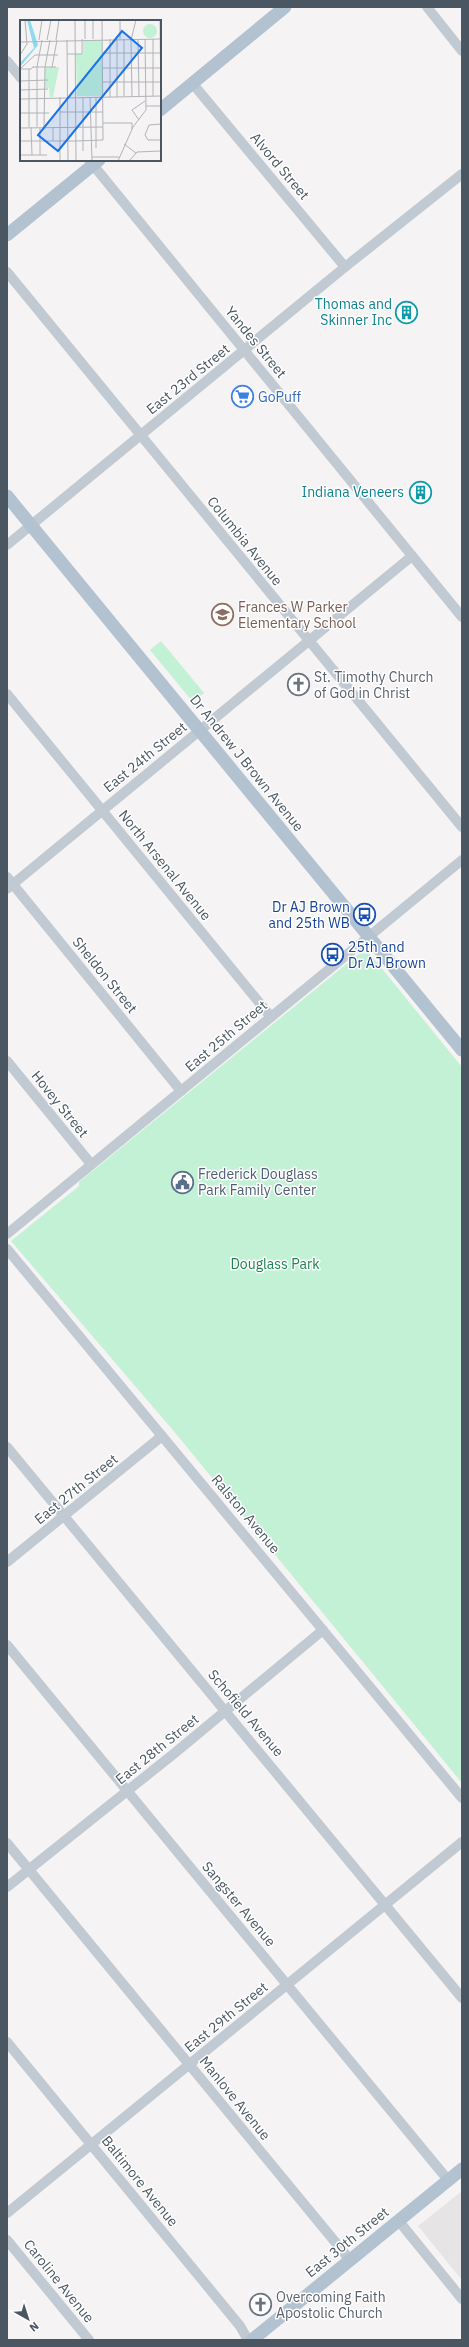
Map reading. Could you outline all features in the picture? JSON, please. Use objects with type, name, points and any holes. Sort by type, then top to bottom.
[{"type":"main road","points":[[161,109],[285,7]]},
{"type":"main road","points":[[7,235],[93,162]]},
{"type":"main road","name":"Dr Andrew J Brown Avenue","points":[[7,496],[462,1050]]},
{"type":"main road","name":"East 30th Street","points":[[252,2340],[462,2169]]},
{"type":"street","points":[[427,7],[462,50]]},
{"type":"street","points":[[7,61],[20,77]]},
{"type":"street","name":"Alvord Street","points":[[193,84],[345,267]]},
{"type":"street","name":"Yandes Street","points":[[93,162],[462,617]]},
{"type":"street","name":"East 23rd Street","points":[[7,545],[245,351],[345,267],[462,174]]},
{"type":"street","name":"Columbia Avenue","points":[[7,272],[462,828]]},
{"type":"street","name":"East 24th Street","points":[[9,883],[102,810],[412,556]]},
{"type":"street","name":"North Arsenal Avenue","points":[[7,694],[271,1017]]},
{"type":"street","name":"East 25th Street","points":[[7,1234],[462,860]]},
{"type":"street","name":"Sheldon Street","points":[[9,883],[181,1091]]},
{"type":"street","name":"Hovey Street","points":[[7,1061],[91,1164]]},
{"type":"street","name":"Ralston Avenue","points":[[7,1249],[462,1798]]},
{"type":"street","name":"East 27th Street","points":[[7,1562],[162,1436]]},
{"type":"street","name":"Schofield Avenue","points":[[7,1447],[462,1998]]},
{"type":"street","name":"East 28th Street","points":[[7,1887],[128,1791],[323,1630]]},
{"type":"street","name":"Sangster Avenue","points":[[7,1645],[448,2180]]},
{"type":"street","name":"East 29th Street","points":[[7,2213],[462,1842]]},
{"type":"street","name":"Manlove Avenue","points":[[7,1843],[350,2260]]},
{"type":"street","name":"Baltimore Avenue","points":[[7,2042],[240,2326],[248,2340]]},
{"type":"street","points":[[398,2220],[462,2299]]},
{"type":"street","name":"Caroline Avenue","points":[[7,2240],[89,2340]]},
{"type":"shaded area","points":[[462,2191],[462,2280],[418,2226]]},
{"type":"green space","points":[[161,641],[204,693],[193,702],[150,650]]},
{"type":"green space","name":"Douglass Park","points":[[360,953],[370,954],[462,1067],[462,1783],[177,1435],[11,1241],[79,1186],[79,1182]]},
{"type":"place","name":"Thomas and Skinner Inc","points":[[407,312]]},
{"type":"place","name":"GoPuff","points":[[243,397]]},
{"type":"place","name":"Indiana Veneers","points":[[420,492]]},
{"type":"place","name":"Frances W Parker Elementary School","points":[[222,615]]},
{"type":"place","name":"St. Timothy Church of God in Christ","points":[[298,685]]},
{"type":"place","name":"Dr AJ Brown and 25th WB","points":[[365,915]]},
{"type":"place","name":"25th and Dr AJ Brown","points":[[332,955]]},
{"type":"place","name":"Frederick Douglass Park Family Center","points":[[183,1182]]},
{"type":"place","name":"Overcoming Faith Apostolic Church","points":[[261,2305]]}]
